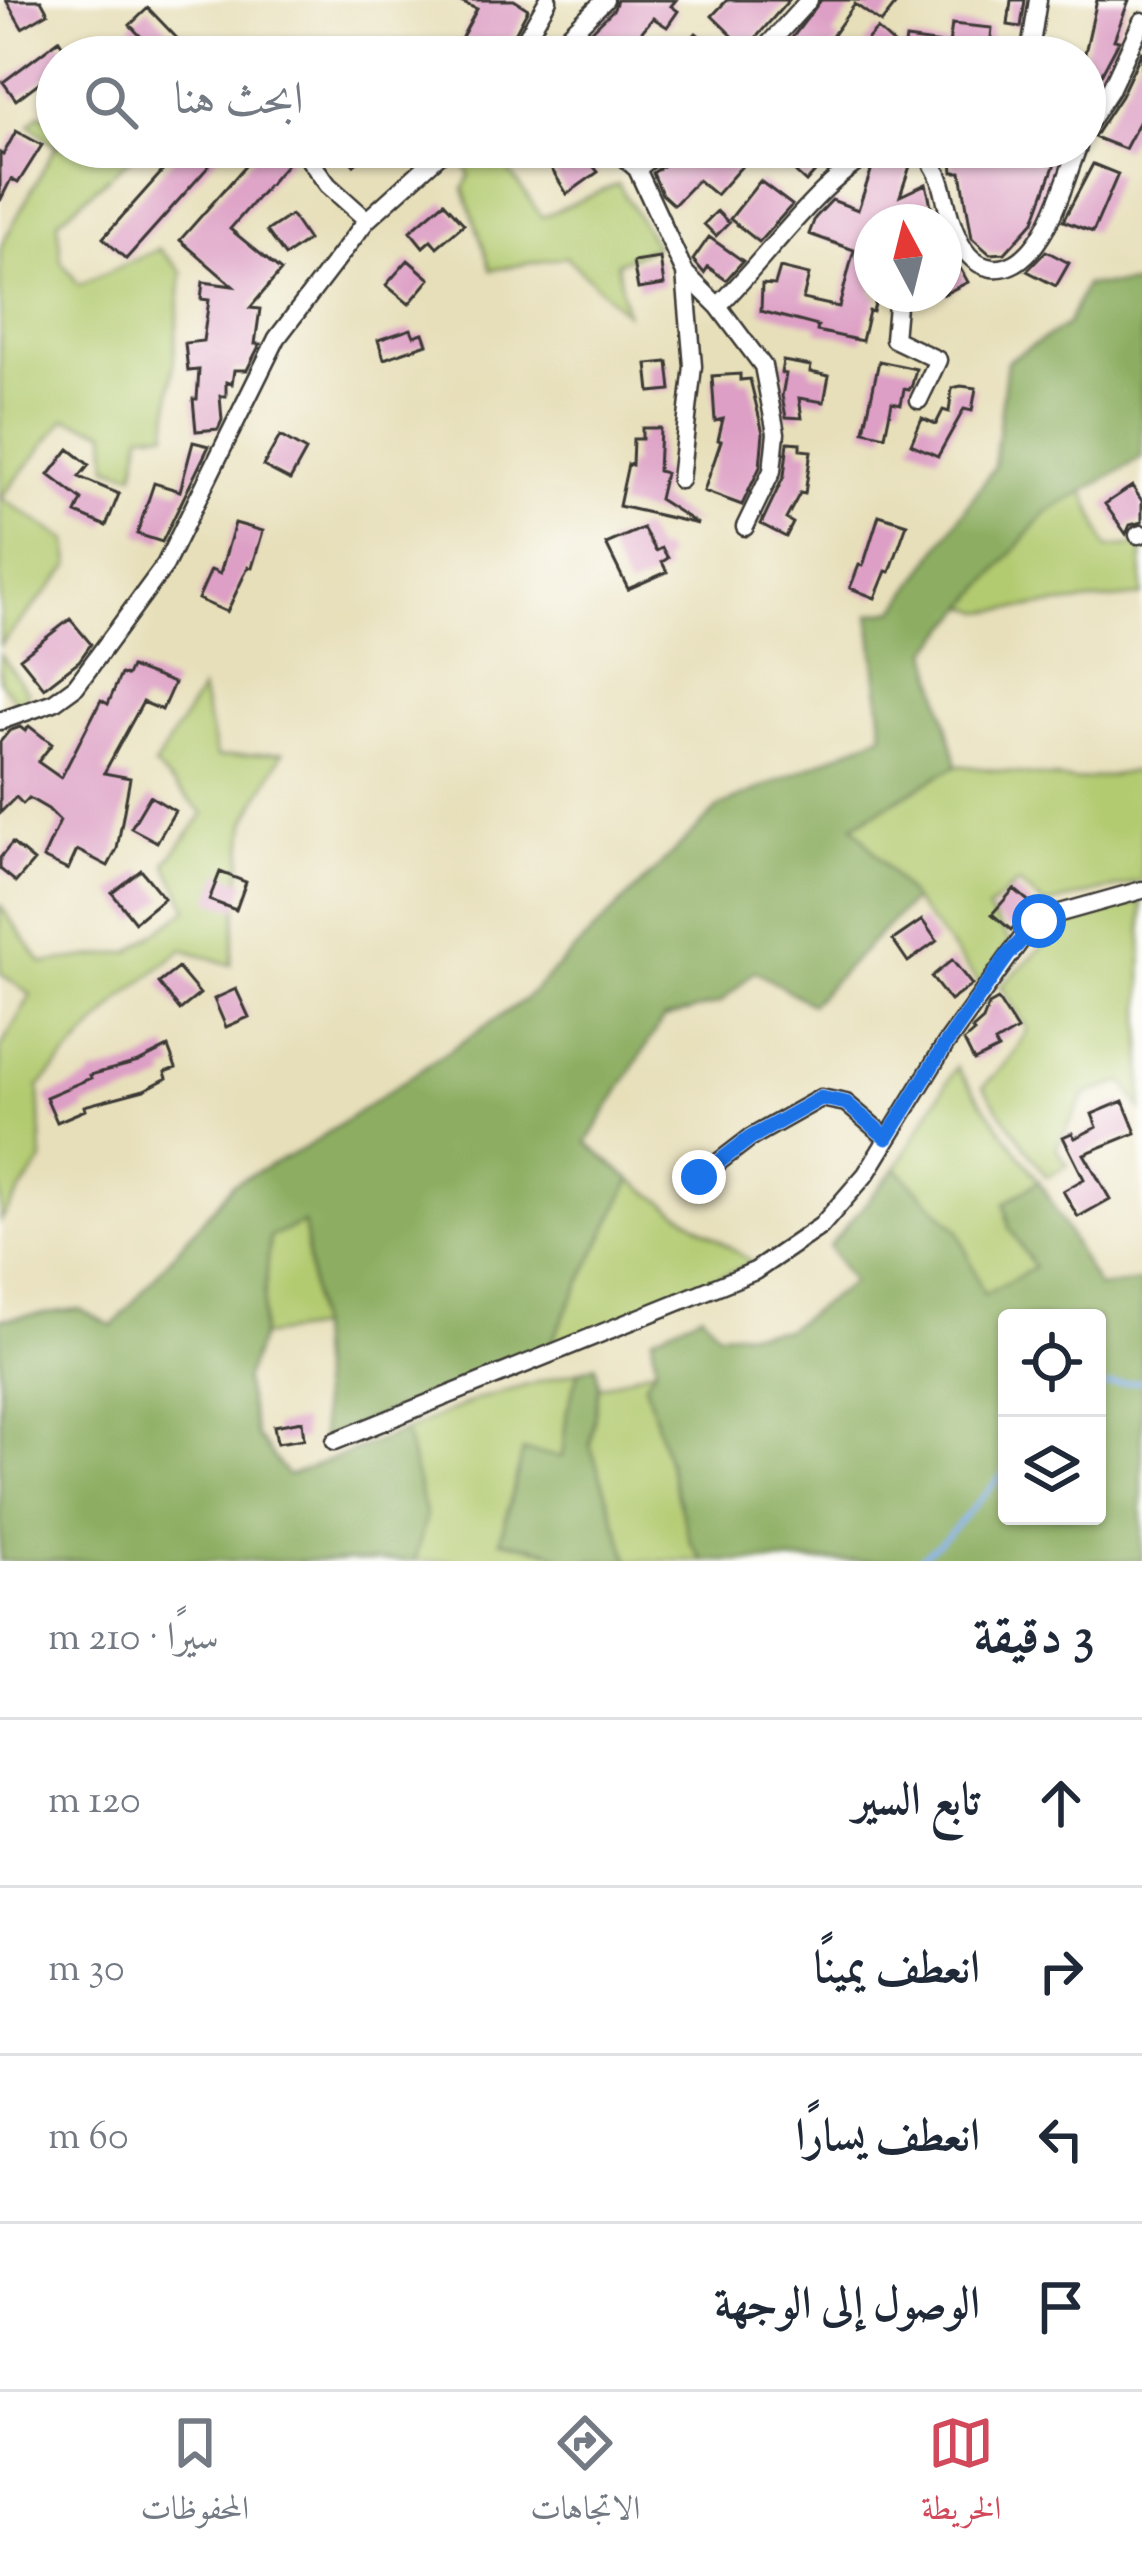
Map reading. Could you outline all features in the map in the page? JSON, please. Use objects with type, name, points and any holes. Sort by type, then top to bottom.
[{"type":"street","points":[[527,36],[548,0]]},
{"type":"street","points":[[568,36],[605,0]]},
{"type":"street","points":[[776,36],[809,0]]},
{"type":"street","points":[[1032,36],[1038,0]]},
{"type":"street","points":[[1106,97],[1142,21]]},
{"type":"street","points":[[315,168],[367,220]]},
{"type":"street","points":[[0,721],[54,702],[76,686],[165,565],[277,338],[367,220],[425,168]]},
{"type":"street","points":[[718,306],[818,196],[856,168]]},
{"type":"street","points":[[937,168],[944,204]]},
{"type":"street","points":[[962,252],[979,266],[1001,268],[1019,262],[1043,235],[1070,168]]},
{"type":"street","points":[[637,169],[686,273],[718,306],[763,366],[776,433],[772,471],[746,527]]},
{"type":"street","points":[[680,480],[693,366],[686,273]]},
{"type":"street","points":[[896,312],[894,339],[938,360],[919,400]]},
{"type":"street","points":[[335,1441],[755,1271],[821,1226],[866,1174],[945,1045],[1026,933],[1053,915],[1142,890]]},
{"type":"street","points":[[699,1177],[750,1138],[821,1098],[846,1103],[887,1138]]},
{"type":"green space","points":[[44,168],[119,168],[58,221],[61,261],[79,285],[159,249],[182,272],[167,432],[142,433],[134,474],[108,466],[106,431],[65,419],[1,498],[68,541],[70,566],[0,645],[0,248]]},
{"type":"green space","points":[[466,168],[507,168],[542,217],[618,184],[656,246],[617,263],[626,313],[566,257],[491,270],[464,189],[470,175]]},
{"type":"green space","points":[[1142,284],[1142,458],[1046,513],[929,651],[957,765],[853,825],[913,900],[811,1004],[755,971],[720,1003],[663,1019],[587,1143],[631,1180],[548,1349],[322,1438],[304,1223],[270,1237],[261,1336],[244,1381],[256,1435],[288,1476],[405,1431],[426,1517],[415,1561],[0,1561],[0,1319],[79,1309],[113,1326],[233,1184],[305,1148],[524,1000],[719,807],[883,734],[870,614],[896,610],[994,467],[1007,361],[1067,325],[1085,285]]},
{"type":"green space","points":[[1084,491],[1107,548],[1142,545],[1142,596],[983,612],[967,606],[1046,512]]},
{"type":"green space","points":[[0,654],[28,693],[17,703],[0,681]]},
{"type":"green space","points":[[201,690],[217,757],[283,752],[246,822],[231,965],[183,949],[122,998],[39,1087],[42,1161],[0,1221],[0,1049],[31,995],[0,973],[0,905],[42,963],[130,952],[188,909],[166,863],[204,814],[154,766]]},
{"type":"green space","points":[[957,765],[1076,781],[1142,770],[1142,881],[1045,905],[1018,883],[987,910],[1010,941],[980,984],[853,826]]},
{"type":"green space","points":[[1142,902],[1142,1110],[1124,1082],[1086,1094],[1056,1148],[1068,1165],[1047,1177],[983,1087],[1011,1058],[1028,1029],[1001,986],[1073,918]]},
{"type":"green space","points":[[956,1067],[1039,1181],[1005,1204],[1009,1227],[1035,1268],[984,1296],[958,1230],[896,1168]]},
{"type":"green space","points":[[896,1168],[958,1230],[984,1295],[1034,1268],[1009,1227],[1005,1203],[1039,1181],[1098,1287],[1142,1282],[1142,1561],[704,1561],[691,1544],[645,1383],[656,1367],[652,1337],[702,1313],[718,1333],[785,1330],[852,1283],[829,1246]]},
{"type":"green space","points":[[631,1180],[753,1263],[548,1349]]},
{"type":"green space","points":[[304,1222],[316,1328],[261,1336],[270,1237]]},
{"type":"green space","points":[[596,1365],[599,1387],[590,1445],[629,1561],[565,1561],[550,1551],[500,1540],[523,1451],[562,1457],[567,1411],[579,1371]]},
{"type":"green space","points":[[656,1367],[645,1383],[691,1543],[704,1561],[629,1561],[590,1445],[599,1387]]},
{"type":"green space","points":[[579,1371],[567,1411],[562,1458],[501,1541],[550,1551],[565,1561],[415,1561],[426,1517],[405,1431],[478,1399]]},
{"type":"building","points":[[6,0],[41,0],[48,13],[22,28]]},
{"type":"building","points":[[456,0],[514,0],[528,9],[514,36],[463,36],[477,9]]},
{"type":"building","points":[[617,0],[676,0],[671,6],[678,11],[667,27],[653,18],[638,36],[586,36]]},
{"type":"building","points":[[727,0],[789,0],[757,36],[733,36],[712,16]]},
{"type":"building","points":[[821,0],[899,0],[881,23],[855,4],[834,36],[794,36]]},
{"type":"building","points":[[1011,0],[1025,0],[1021,27],[1008,25]]},
{"type":"building","points":[[1097,0],[1129,0],[1114,40],[1119,41],[1106,65],[1106,36],[1089,36]]},
{"type":"building","points":[[148,8],[175,36],[140,36],[130,25]]},
{"type":"building","points":[[952,24],[992,28],[991,36],[950,36]]},
{"type":"building","points":[[1142,51],[1142,117],[1125,149],[1106,142],[1106,119]]},
{"type":"building","points":[[36,57],[36,85],[16,100],[3,82]]},
{"type":"building","points":[[16,131],[36,142],[36,154],[18,183],[11,179],[0,201],[0,153],[3,155]]},
{"type":"building","points":[[165,168],[207,168],[126,259],[103,238]]},
{"type":"building","points":[[243,168],[283,168],[230,229],[281,271],[250,308],[260,309],[255,344],[260,344],[247,370],[234,370],[232,384],[226,382],[218,429],[196,431],[193,399],[197,399],[199,370],[188,371],[185,343],[203,341],[209,300],[201,299],[203,282],[233,286],[180,240]]},
{"type":"building","points":[[551,168],[595,168],[598,172],[567,194]]},
{"type":"building","points":[[660,168],[740,168],[716,195],[698,180],[674,205],[662,194],[653,173]]},
{"type":"building","points":[[800,168],[818,168],[806,182],[796,173]]},
{"type":"building","points":[[872,168],[909,168],[900,196],[926,184],[931,204],[860,204]]},
{"type":"building","points":[[953,168],[1053,168],[1034,221],[1005,253],[990,254],[972,238],[961,172]]},
{"type":"building","points":[[1091,168],[1118,174],[1093,232],[1063,221]]},
{"type":"building","points":[[760,181],[792,205],[759,242],[730,219]]},
{"type":"building","points":[[832,200],[854,208],[854,250],[809,234],[815,218]]},
{"type":"building","points":[[444,202],[464,224],[437,247],[431,240],[423,247],[410,231]]},
{"type":"building","points":[[717,211],[729,223],[716,236],[704,224]]},
{"type":"building","points":[[291,215],[308,240],[285,256],[267,231]]},
{"type":"building","points":[[709,237],[743,261],[726,280],[708,267],[704,273],[693,260]]},
{"type":"building","points":[[854,250],[854,312],[869,312],[862,341],[761,311],[762,284],[775,285],[780,268],[809,275],[803,299],[839,307]]},
{"type":"building","points":[[1046,251],[1069,263],[1056,286],[1027,271]]},
{"type":"building","points":[[660,258],[664,285],[638,289],[633,262]]},
{"type":"building","points":[[408,260],[430,279],[409,304],[386,285]]},
{"type":"building","points":[[411,329],[414,336],[423,333],[427,344],[384,359],[378,340]]},
{"type":"building","points":[[783,361],[811,366],[810,372],[829,376],[824,402],[799,398],[802,418],[786,417]]},
{"type":"building","points":[[879,361],[916,369],[901,404],[892,402],[885,436],[864,431]]},
{"type":"building","points":[[668,362],[671,390],[650,392],[647,364]]},
{"type":"building","points":[[740,374],[740,380],[750,379],[763,433],[760,467],[742,505],[704,491],[721,441],[723,419],[715,421],[712,376]]},
{"type":"building","points":[[952,388],[976,388],[972,411],[964,409],[938,456],[911,444],[922,418],[936,424],[943,410],[949,412]]},
{"type":"building","points":[[642,428],[660,428],[658,471],[665,473],[659,499],[698,524],[619,506],[628,464],[632,465],[633,439],[642,439]]},
{"type":"building","points":[[280,436],[306,451],[290,480],[263,466]]},
{"type":"building","points":[[193,442],[209,446],[162,542],[137,534],[154,483],[180,491]]},
{"type":"building","points":[[788,442],[811,451],[805,494],[800,493],[786,519],[793,523],[786,537],[761,524],[784,476]]},
{"type":"building","points":[[69,449],[89,465],[79,477],[119,494],[106,526],[76,513],[82,500],[49,475]]},
{"type":"building","points":[[1132,486],[1142,501],[1142,522],[1130,525],[1126,534],[1105,504]]},
{"type":"building","points":[[879,515],[907,524],[875,598],[850,588],[859,565],[863,566]]},
{"type":"building","points":[[235,523],[263,531],[252,568],[248,567],[227,612],[198,599],[211,570],[220,574]]},
{"type":"building","points":[[643,528],[656,551],[662,548],[668,558],[662,562],[667,572],[628,589],[606,544]]},
{"type":"building","points":[[70,619],[91,644],[79,661],[44,688],[20,658]]},
{"type":"building","points":[[131,667],[174,683],[162,710],[143,702],[104,773],[130,778],[117,849],[108,866],[77,850],[68,870],[43,858],[60,821],[48,809],[29,798],[23,804],[16,797],[0,813],[0,742],[9,731],[20,727],[25,731],[29,726],[52,744],[38,762],[61,778],[101,700],[108,704],[121,674],[127,676]]},
{"type":"building","points":[[150,796],[175,811],[157,842],[131,828]]},
{"type":"building","points":[[12,843],[34,861],[16,882],[0,869],[0,858]]},
{"type":"building","points":[[141,870],[164,898],[135,922],[112,893]]},
{"type":"building","points":[[220,872],[246,882],[236,910],[209,900]]},
{"type":"building","points":[[1014,889],[1033,905],[1011,930],[992,914]]},
{"type":"building","points":[[922,920],[937,941],[908,962],[893,940]]},
{"type":"building","points":[[952,960],[972,985],[950,1001],[931,977]]},
{"type":"building","points":[[178,968],[200,994],[180,1010],[159,983]]},
{"type":"building","points":[[236,989],[249,1017],[226,1027],[214,999]]},
{"type":"building","points":[[998,1000],[1017,1030],[995,1043],[998,1049],[974,1061],[964,1041],[983,1020],[989,1005]]},
{"type":"building","points":[[168,1047],[176,1068],[165,1072],[167,1078],[144,1090],[84,1106],[85,1110],[57,1122],[46,1097],[90,1075],[138,1062]]},
{"type":"building","points":[[1123,1101],[1136,1133],[1084,1154],[1110,1199],[1078,1217],[1063,1191],[1084,1179],[1063,1137],[1072,1133],[1075,1138],[1097,1127],[1092,1114]]},
{"type":"building","points":[[302,1421],[304,1439],[277,1443],[274,1426]]},
{"type":"waterway","points":[[1106,1386],[1142,1381]]},
{"type":"waterway","points":[[917,1561],[998,1480]]},
{"type":"route","points":[[699,1177],[750,1138],[821,1098],[846,1103],[887,1138],[1008,955],[1039,921]]}]
